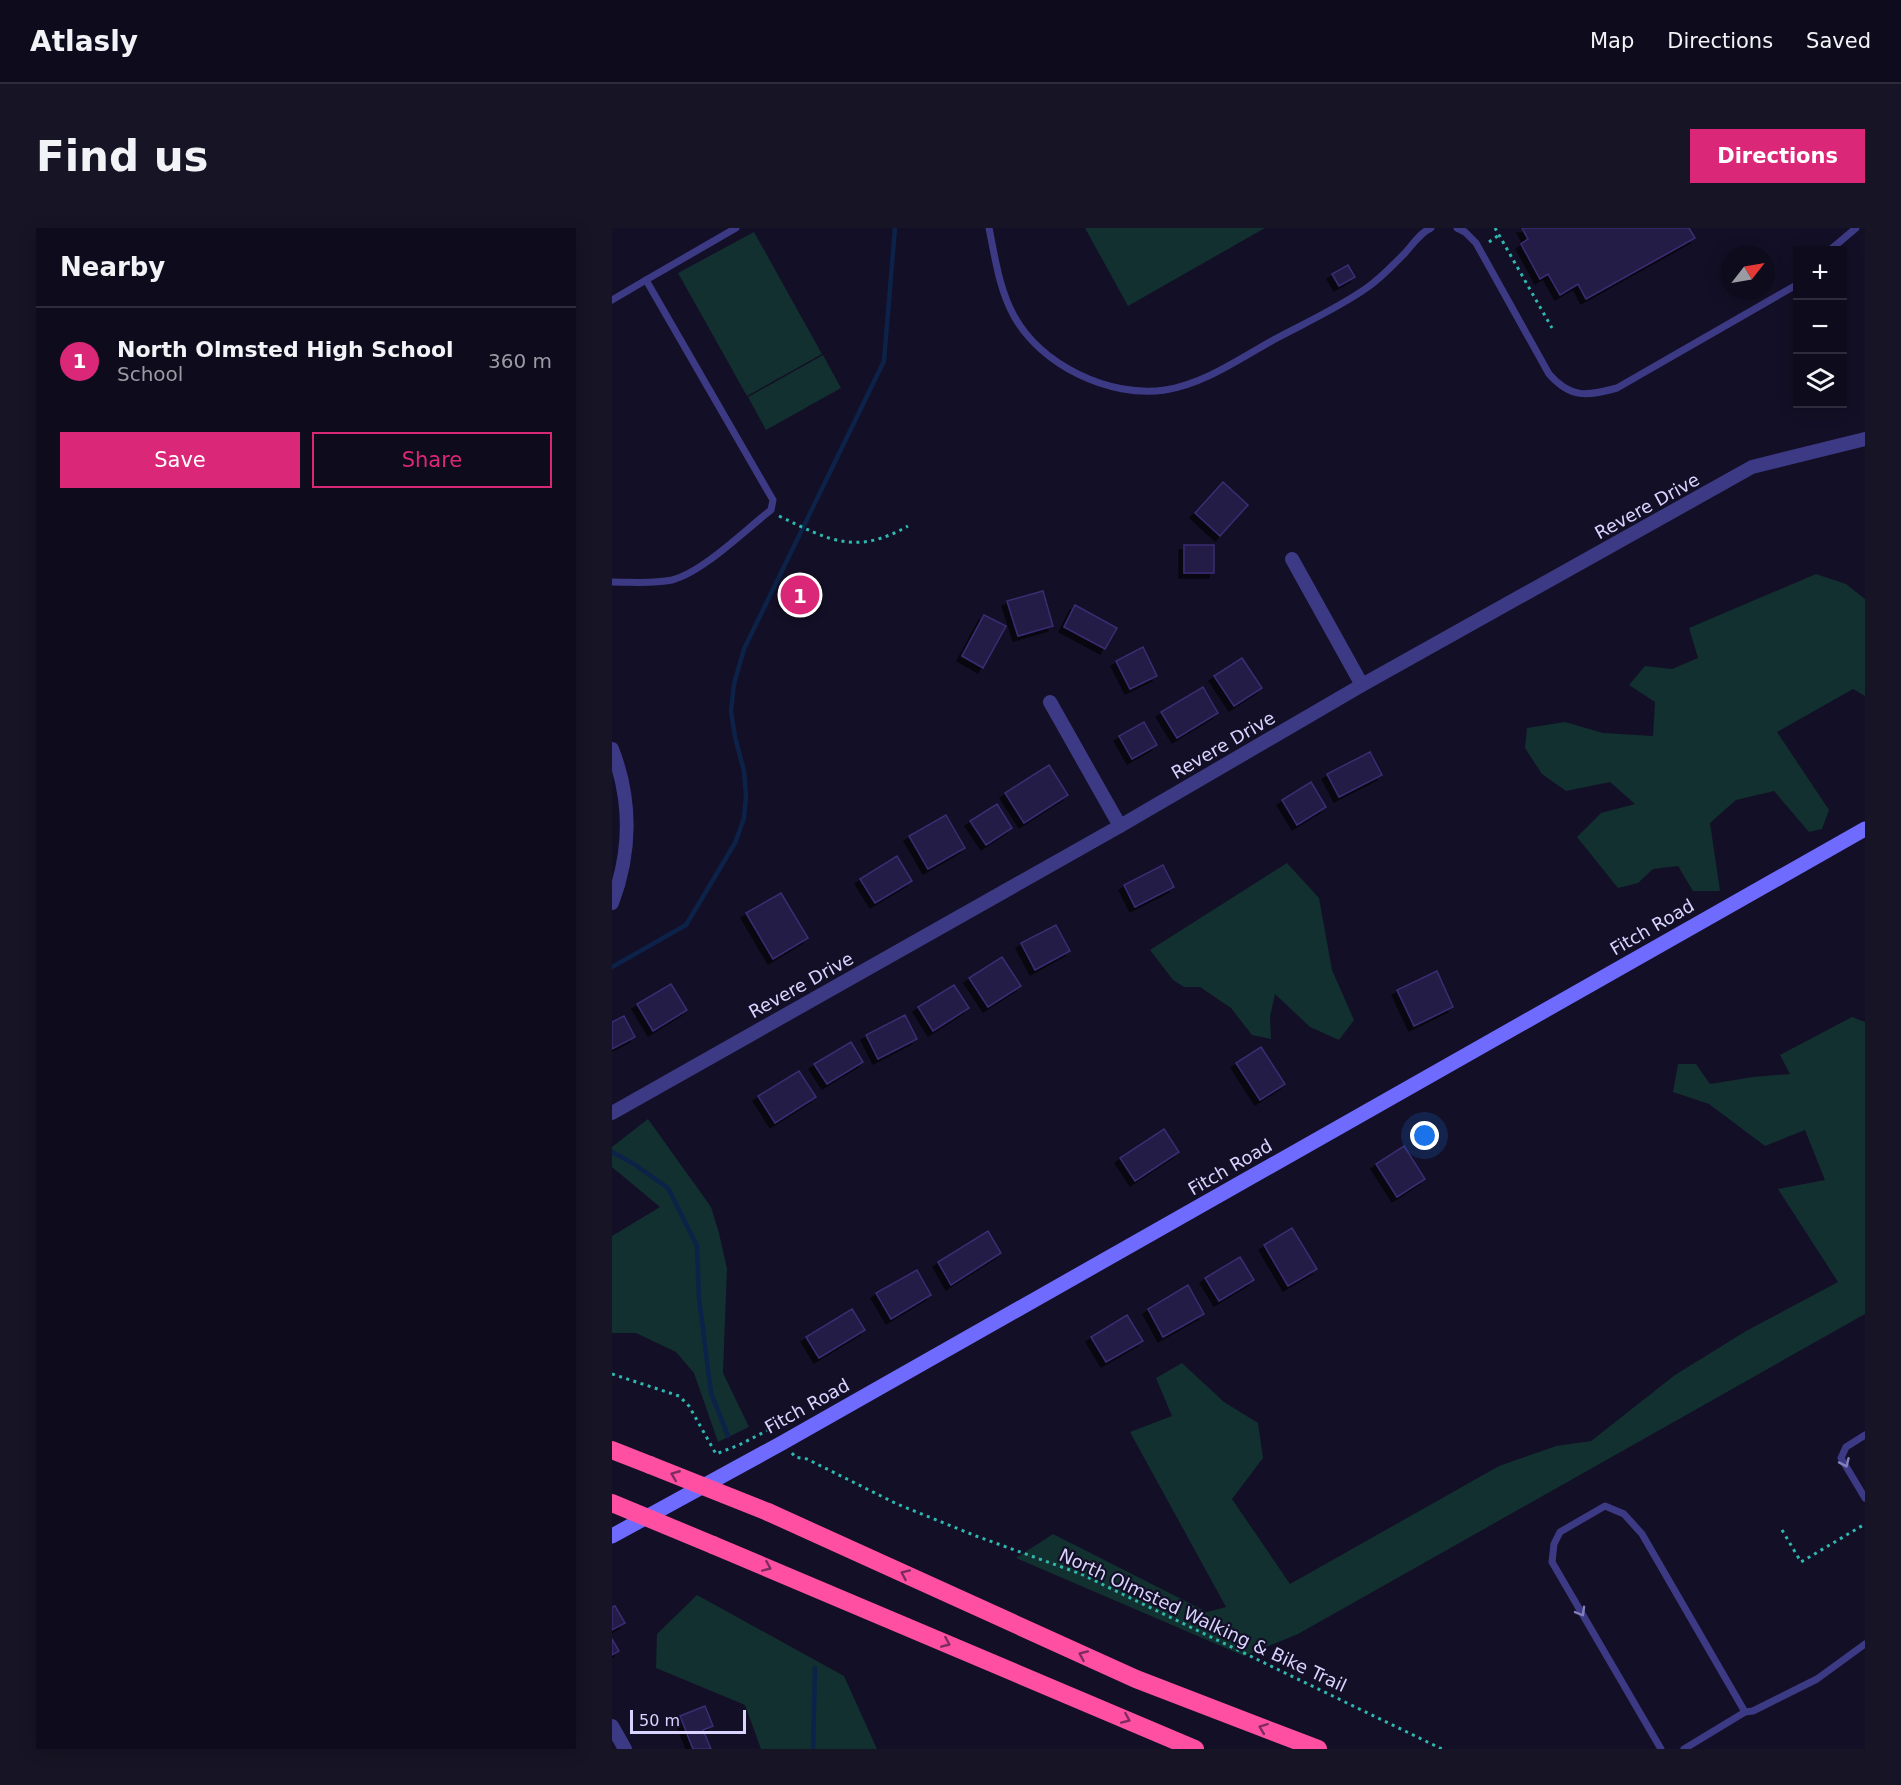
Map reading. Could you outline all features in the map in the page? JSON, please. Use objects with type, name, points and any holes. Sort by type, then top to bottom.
[{"type":"highway","points":[[612,1450],[768,1512],[1136,1679],[1318,1749]]},
{"type":"highway","points":[[612,1503],[1195,1749]]},
{"type":"street","name":"Revere Drive","points":[[612,1113],[1120,826],[1362,685],[1752,467],[1865,439]]},
{"type":"street","points":[[1292,559],[1362,685]]},
{"type":"street","points":[[1050,702],[1120,826]]},
{"type":"street","points":[[612,749],[623,783],[627,812],[624,864],[612,903]]},
{"type":"street","name":"Fitch Road","points":[[612,1536],[782,1443],[1865,829]]},
{"type":"street","points":[[612,1726],[625,1749]]},
{"type":"lane","points":[[612,300],[736,228]]},
{"type":"lane","points":[[989,228],[1007,301],[1014,316],[1033,341],[1056,361],[1094,381],[1110,386],[1165,390],[1214,373],[1353,297],[1389,269],[1423,233],[1431,228]]},
{"type":"lane","points":[[1457,228],[1465,232],[1476,243],[1549,374],[1568,390],[1579,395],[1617,388],[1793,286]]},
{"type":"lane","points":[[1835,246],[1856,228]]},
{"type":"lane","points":[[612,582],[654,583],[675,579],[694,571],[771,510],[773,500],[646,280]]},
{"type":"lane","points":[[1865,1435],[1846,1446],[1841,1453],[1841,1458],[1865,1498]]},
{"type":"lane","points":[[1661,1749],[1552,1562],[1554,1544],[1560,1532],[1605,1506],[1624,1514],[1642,1534],[1745,1712]]},
{"type":"lane","points":[[1684,1749],[1745,1712],[1753,1711],[1817,1679],[1865,1644]]},
{"type":"path","points":[[1495,228],[1552,328]]},
{"type":"path","points":[[1489,242],[1499,235]]},
{"type":"path","points":[[777,515],[837,541],[854,544],[873,541],[908,526]]},
{"type":"path","points":[[612,1374],[679,1396],[688,1406],[716,1454],[770,1429],[775,1437]]},
{"type":"path","name":"North Olmsted Walking & Bike Trail","points":[[789,1448],[795,1457],[807,1460],[897,1504],[976,1536],[1081,1574],[1442,1749]]},
{"type":"path","points":[[1782,1530],[1801,1562],[1865,1524]]},
{"type":"green space","points":[[1085,228],[1265,228],[1128,306]]},
{"type":"green space","points":[[754,232],[822,354],[747,396],[678,273]]},
{"type":"green space","points":[[823,355],[841,388],[766,430],[748,397]]},
{"type":"green space","points":[[1816,574],[1846,584],[1865,599],[1865,696],[1853,689],[1777,732],[1829,810],[1822,829],[1809,832],[1774,791],[1736,800],[1710,823],[1720,891],[1693,891],[1678,866],[1653,869],[1638,883],[1618,888],[1577,837],[1601,813],[1635,804],[1610,782],[1566,791],[1542,774],[1525,748],[1527,728],[1565,722],[1603,733],[1653,736],[1655,702],[1629,685],[1645,666],[1672,669],[1698,658],[1689,628]]},
{"type":"green space","points":[[1287,863],[1319,898],[1332,970],[1354,1020],[1339,1040],[1310,1027],[1275,994],[1270,1017],[1271,1039],[1252,1035],[1231,1008],[1200,987],[1184,987],[1173,980],[1150,950]]},
{"type":"green space","points":[[1852,1017],[1865,1022],[1865,1314],[1298,1634],[1244,1656],[1016,1558],[1053,1534],[1207,1612],[1226,1607],[1130,1432],[1172,1416],[1156,1378],[1182,1363],[1224,1402],[1258,1423],[1263,1458],[1232,1499],[1290,1584],[1499,1466],[1556,1446],[1591,1441],[1675,1375],[1746,1331],[1838,1282],[1778,1189],[1825,1180],[1805,1130],[1765,1146],[1709,1104],[1673,1092],[1678,1064],[1696,1064],[1710,1084],[1790,1074],[1780,1055]]},
{"type":"green space","points":[[648,1119],[711,1207],[727,1269],[723,1373],[749,1427],[718,1442],[694,1373],[676,1352],[636,1333],[612,1333],[612,1236],[660,1207],[612,1167],[612,1147]]},
{"type":"green space","points":[[697,1595],[844,1676],[877,1749],[761,1749],[745,1705],[656,1668],[657,1634]]},
{"type":"building","points":[[1522,228],[1689,228],[1695,238],[1586,299],[1578,284],[1560,295],[1548,274],[1540,279],[1521,244],[1528,239]]},
{"type":"building","points":[[1348,265],[1355,277],[1339,286],[1332,274]]},
{"type":"building","points":[[1223,482],[1248,505],[1220,536],[1195,513]]},
{"type":"building","points":[[1184,545],[1214,545],[1214,573],[1184,573]]},
{"type":"building","points":[[1043,591],[1053,626],[1018,636],[1007,601]]},
{"type":"building","points":[[1075,605],[1117,628],[1105,649],[1064,627]]},
{"type":"building","points":[[984,615],[1006,626],[983,668],[962,656]]},
{"type":"building","points":[[1143,647],[1157,676],[1130,689],[1116,661]]},
{"type":"building","points":[[1242,658],[1262,688],[1234,706],[1214,676]]},
{"type":"building","points":[[1203,687],[1218,713],[1177,738],[1161,712]]},
{"type":"building","points":[[1144,722],[1157,745],[1132,759],[1119,736]]},
{"type":"building","points":[[1370,752],[1382,775],[1339,797],[1327,774]]},
{"type":"building","points":[[1049,765],[1068,795],[1024,823],[1005,793]]},
{"type":"building","points":[[1311,782],[1326,807],[1297,825],[1282,800]]},
{"type":"building","points":[[997,804],[1012,828],[986,845],[970,821]]},
{"type":"building","points":[[946,815],[965,848],[928,869],[909,836]]},
{"type":"building","points":[[897,856],[912,881],[875,903],[860,879]]},
{"type":"building","points":[[1163,865],[1174,887],[1135,907],[1124,885]]},
{"type":"building","points":[[781,893],[808,938],[773,959],[746,913]]},
{"type":"building","points":[[1056,925],[1070,951],[1035,970],[1021,943]]},
{"type":"building","points":[[1002,957],[1021,986],[988,1007],[969,978]]},
{"type":"building","points":[[1437,971],[1453,1007],[1414,1026],[1397,990]]},
{"type":"building","points":[[671,984],[687,1010],[653,1031],[637,1004]]},
{"type":"building","points":[[954,985],[969,1008],[933,1031],[918,1007]]},
{"type":"building","points":[[905,1015],[917,1039],[878,1059],[866,1035]]},
{"type":"building","points":[[624,1016],[635,1037],[612,1049],[612,1022]]},
{"type":"building","points":[[851,1042],[863,1062],[827,1084],[814,1064]]},
{"type":"building","points":[[1261,1047],[1285,1084],[1260,1100],[1236,1063]]},
{"type":"building","points":[[799,1071],[816,1097],[775,1123],[758,1096]]},
{"type":"building","points":[[1164,1129],[1179,1152],[1135,1181],[1120,1158]]},
{"type":"building","points":[[1404,1146],[1425,1179],[1397,1197],[1376,1164]]},
{"type":"building","points":[[1292,1228],[1317,1269],[1288,1286],[1264,1245]]},
{"type":"building","points":[[988,1231],[1001,1253],[951,1285],[938,1262]]},
{"type":"building","points":[[1240,1257],[1254,1280],[1219,1301],[1205,1278]]},
{"type":"building","points":[[917,1270],[931,1295],[891,1319],[876,1293]]},
{"type":"building","points":[[1188,1285],[1204,1314],[1163,1337],[1148,1309]]},
{"type":"building","points":[[852,1309],[865,1330],[819,1358],[806,1337]]},
{"type":"building","points":[[1127,1315],[1143,1341],[1106,1362],[1091,1337]]},
{"type":"building","points":[[615,1606],[625,1623],[612,1630],[612,1607]]},
{"type":"building","points":[[612,1639],[619,1651],[612,1655]]},
{"type":"building","points":[[705,1706],[713,1726],[703,1730],[711,1749],[693,1749],[680,1716]]},
{"type":"waterway","points":[[612,967],[686,925],[735,843],[744,818],[746,796],[744,771],[731,711],[734,684],[744,649],[884,361],[895,228]]},
{"type":"waterway","points":[[612,1152],[634,1164],[668,1188],[697,1246],[699,1298],[711,1393],[728,1436]]},
{"type":"waterway","points":[[813,1749],[815,1668]]},
{"type":"place","name":"North Olmsted High School","points":[[800,595]]}]
